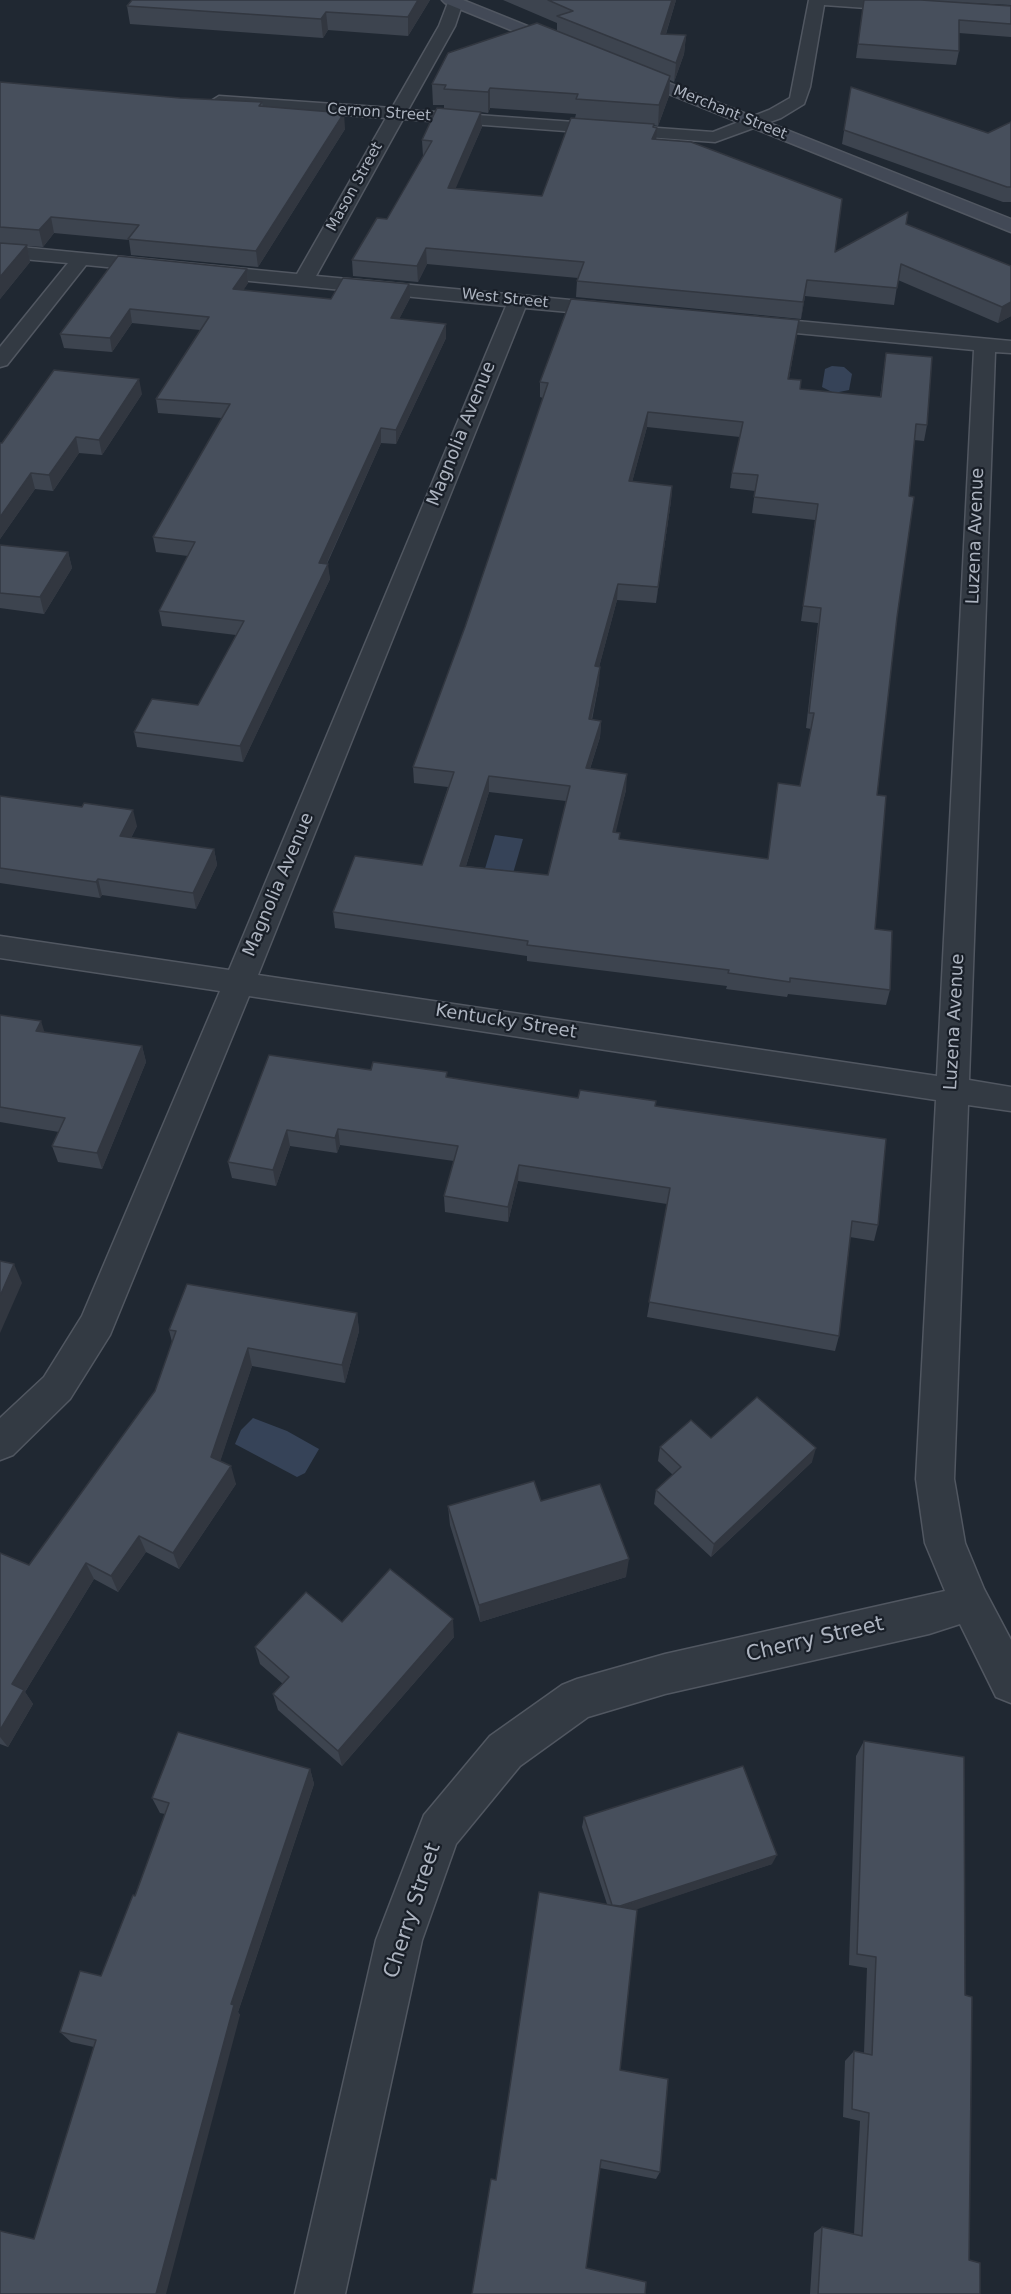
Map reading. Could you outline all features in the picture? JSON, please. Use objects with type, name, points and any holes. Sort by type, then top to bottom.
[{"type":"main road","points":[[454,1],[577,51]]},
{"type":"main road","name":"Merchant Street","points":[[616,67],[1011,226]]},
{"type":"street","points":[[818,0],[929,7]]},
{"type":"street","name":"Cernon Street","points":[[208,100],[704,137],[724,135],[788,108],[800,96],[818,0]]},
{"type":"street","name":"Mason Street","points":[[304,279],[447,26],[454,1]]},
{"type":"street","name":"West Street","points":[[0,251],[635,312]]},
{"type":"street","points":[[0,361],[81,259]]},
{"type":"street","name":"Magnolia Avenue","points":[[0,1443],[57,1388],[97,1324],[320,788],[518,301]]},
{"type":"street","points":[[740,321],[998,346]]},
{"type":"street","name":"Luzena Avenue","points":[[998,346],[952,1090],[936,1410],[935,1479],[945,1542],[970,1602],[1011,1683]]},
{"type":"street","name":"Kentucky Street","points":[[0,947],[1011,1099]]},
{"type":"street","name":"Cherry Street","points":[[320,2294],[399,1940],[439,1830],[505,1751],[577,1700],[665,1674],[928,1615],[970,1602]]},
{"type":"water","points":[[832,366],[844,367],[852,374],[849,390],[834,393],[822,387],[825,369]]},
{"type":"water","points":[[495,835],[523,839],[509,887],[484,872]]},
{"type":"water","points":[[253,1418],[287,1431],[319,1449],[305,1473],[297,1477],[235,1444],[241,1430]]},
{"type":"building","points":[[132,0],[418,0],[408,17],[326,12],[321,19],[127,6]]},
{"type":"building","points":[[548,0],[672,0],[661,34],[686,35],[676,63],[557,16],[573,11]]},
{"type":"building","points":[[864,0],[921,0],[1011,6],[1011,24],[959,20],[959,51],[858,44]]},
{"type":"building","points":[[537,23],[670,76],[659,105],[576,99],[578,94],[490,88],[488,92],[444,89],[446,85],[432,84],[448,53]]},
{"type":"building","points":[[0,82],[180,98],[262,102],[259,106],[344,113],[256,251],[128,239],[139,225],[51,217],[39,230],[0,227]]},
{"type":"building","points":[[851,87],[988,133],[1011,122],[1011,187],[844,130]]},
{"type":"building","points":[[437,108],[481,112],[448,188],[542,196],[571,118],[654,124],[653,127],[657,128],[652,139],[691,142],[842,199],[835,252],[908,212],[906,224],[1011,266],[1011,302],[1002,307],[901,264],[897,288],[807,280],[803,302],[577,281],[584,262],[426,248],[417,266],[352,260],[377,218],[387,219],[432,141],[422,140]]},
{"type":"building","points":[[0,243],[27,245],[0,277]]},
{"type":"building","points":[[118,256],[247,269],[233,289],[331,299],[343,278],[409,284],[391,318],[446,324],[396,430],[381,428],[319,563],[328,564],[240,746],[134,732],[152,699],[198,705],[244,621],[159,611],[195,542],[153,537],[230,404],[156,399],[209,317],[130,309],[110,338],[60,334]]},
{"type":"building","points":[[571,299],[799,320],[788,379],[801,380],[800,389],[881,397],[886,353],[932,357],[927,425],[916,424],[909,496],[914,497],[897,617],[877,795],[886,796],[875,929],[892,931],[890,990],[790,978],[790,982],[728,973],[729,970],[527,945],[528,941],[333,912],[355,856],[422,865],[454,772],[413,767],[465,627],[548,383],[540,382]],"holes":[[[648,412],[743,422],[732,473],[758,475],[754,497],[818,504],[803,606],[821,608],[809,713],[814,713],[800,786],[778,783],[768,859],[619,839],[620,833],[613,832],[627,774],[586,768],[601,721],[589,719],[600,667],[595,666],[618,584],[658,587],[672,486],[629,481]],[[489,776],[570,786],[548,875],[460,866]]]},
{"type":"building","points":[[54,370],[139,379],[99,440],[76,437],[49,475],[31,473],[0,517],[0,443]]},
{"type":"building","points":[[0,545],[68,552],[40,597],[0,593]]},
{"type":"building","points":[[0,796],[82,807],[84,803],[133,810],[120,836],[214,849],[193,893],[0,868]]},
{"type":"building","points":[[0,1015],[41,1021],[36,1031],[142,1046],[97,1153],[52,1146],[65,1118],[0,1107]]},
{"type":"building","points":[[269,1055],[371,1070],[373,1062],[447,1072],[446,1077],[578,1098],[580,1090],[656,1101],[655,1106],[886,1139],[878,1225],[852,1221],[839,1336],[649,1302],[670,1188],[519,1165],[508,1207],[444,1196],[458,1146],[338,1129],[335,1138],[287,1130],[273,1170],[228,1162]]},
{"type":"building","points":[[0,1261],[14,1264],[0,1296]]},
{"type":"building","points":[[187,1284],[357,1313],[342,1365],[248,1348],[211,1457],[231,1466],[173,1553],[139,1536],[111,1576],[86,1563],[12,1684],[24,1690],[0,1730],[0,1553],[29,1565],[155,1391],[176,1331],[169,1330]]},
{"type":"building","points":[[757,1397],[816,1448],[714,1544],[656,1490],[681,1467],[660,1447],[691,1420],[711,1438]]},
{"type":"building","points":[[534,1481],[541,1501],[600,1484],[629,1559],[479,1605],[448,1506]]},
{"type":"building","points":[[390,1569],[453,1619],[338,1751],[273,1694],[289,1677],[255,1647],[306,1592],[342,1622]]},
{"type":"building","points":[[178,1732],[310,1769],[231,2004],[234,2005],[156,2294],[0,2294],[0,2231],[34,2239],[96,2040],[60,2032],[80,1971],[101,1976],[133,1895],[135,1896],[169,1803],[152,1798]]},
{"type":"building","points":[[864,1741],[964,1757],[965,1995],[972,1997],[969,2260],[980,2263],[980,2294],[818,2294],[822,2227],[862,2236],[869,2113],[852,2109],[854,2051],[872,2055],[876,1957],[857,1954]]},
{"type":"building","points":[[743,1766],[777,1855],[620,1906],[612,1905],[584,1817]]},
{"type":"building","points":[[539,1892],[637,1910],[620,2070],[668,2079],[660,2172],[601,2160],[586,2268],[646,2282],[645,2294],[472,2294],[491,2179],[496,2180]]}]
